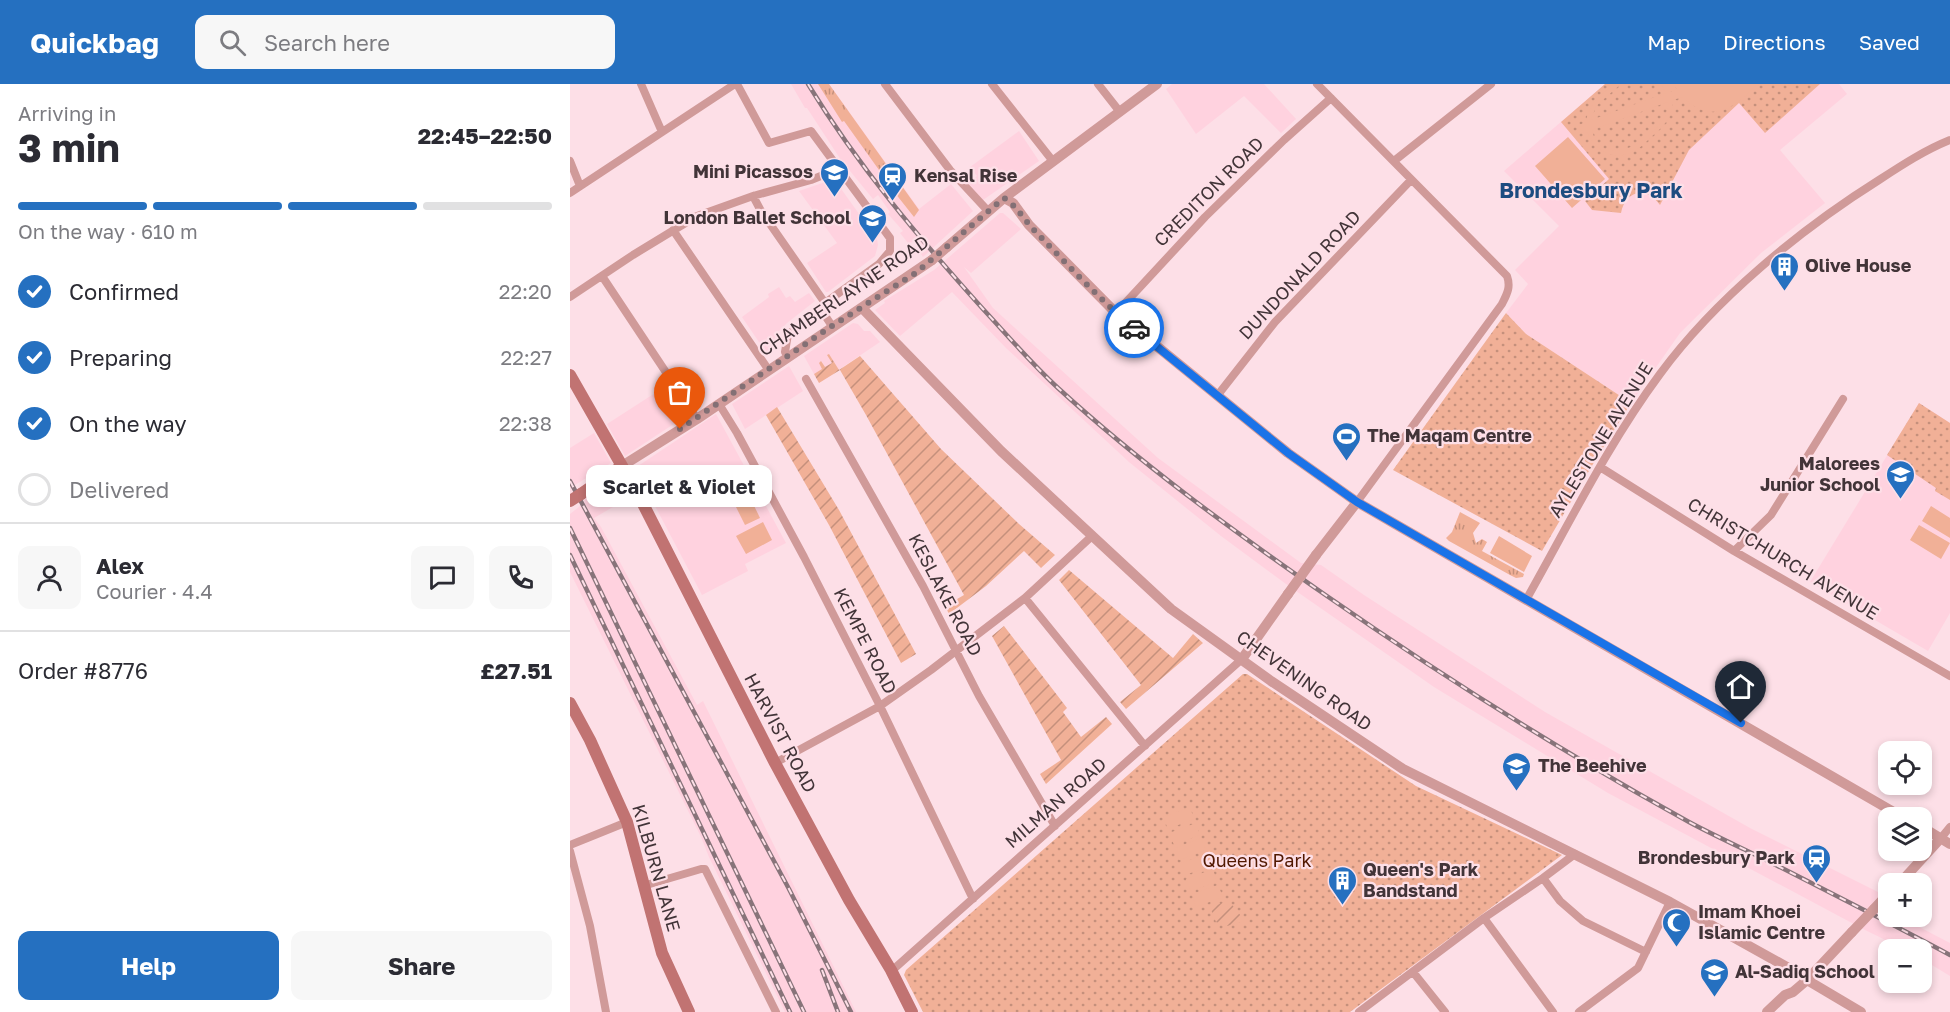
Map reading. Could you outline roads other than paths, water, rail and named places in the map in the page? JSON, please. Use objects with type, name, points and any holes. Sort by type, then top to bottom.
[{"type":"main road","name":"HARVIST ROAD","points":[[570,375],[622,466],[775,763],[849,900],[891,970],[912,1012]]},
{"type":"main road","name":"CHAMBERLAYNE ROAD","points":[[570,501],[622,466]]},
{"type":"main road","name":"KILBURN LANE","points":[[570,703],[590,740],[627,822],[662,952],[689,1012]]},
{"type":"street","points":[[641,84],[662,132]]},
{"type":"street","points":[[570,193],[736,84],[770,143],[811,131],[889,234],[891,246],[887,257],[879,264],[788,334],[785,352],[788,356]]},
{"type":"street","points":[[885,84],[950,170],[988,211]]},
{"type":"street","points":[[992,84],[1052,160]]},
{"type":"street","points":[[1098,84],[1120,112]]},
{"type":"street","name":"CHAMBERLAYNE ROAD","points":[[622,466],[697,419],[928,263],[1004,198],[1042,171],[1052,160],[1157,84]]},
{"type":"street","points":[[1242,659],[1502,304],[1509,289],[1507,276],[1317,84]]},
{"type":"street","points":[[1394,161],[1491,84]]},
{"type":"street","name":"CREDITON ROAD","points":[[1116,313],[1205,217],[1330,98]]},
{"type":"street","name":"AYLESTONE AVENUE","points":[[1526,600],[1600,467],[1660,373],[1698,327],[1799,236],[1849,199],[1925,150],[1950,140]]},
{"type":"street","points":[[570,161],[580,186]]},
{"type":"street","points":[[570,297],[673,230],[706,212],[811,180],[837,167]]},
{"type":"street","name":"DUNDONALD ROAD","points":[[1217,396],[1275,322],[1411,180]]},
{"type":"street","points":[[753,196],[823,307],[832,326]]},
{"type":"street","points":[[1004,198],[1012,203],[1029,225],[1116,313],[1288,453],[1357,502],[1885,807]]},
{"type":"street","points":[[673,230],[768,369]]},
{"type":"street","points":[[602,276],[697,419]]},
{"type":"street","name":"CHEVENING ROAD","points":[[862,308],[1001,451],[1171,609],[1271,681],[1403,769],[1670,902],[1861,1012]]},
{"type":"street","name":"KESLAKE ROAD","points":[[807,379],[917,576],[979,696],[1055,826]]},
{"type":"street","points":[[1734,551],[1771,515],[1843,399]]},
{"type":"street","name":"KEMPE ROAD","points":[[719,404],[768,489],[880,706],[973,899]]},
{"type":"street","name":"CHRISTCHURCH AVENUE","points":[[1600,467],[1734,551],[1950,676]]},
{"type":"street","points":[[775,763],[880,706],[957,651],[1025,598],[1092,536]]},
{"type":"street","points":[[1025,598],[1145,746]]},
{"type":"street","name":"MILMAN ROAD","points":[[891,970],[1242,659]]},
{"type":"street","points":[[570,845],[627,822]]},
{"type":"street","points":[[1911,873],[1945,841],[1950,826]]},
{"type":"street","points":[[1932,833],[1945,841]]},
{"type":"street","points":[[570,851],[590,926],[606,1012]]},
{"type":"street","points":[[1359,1012],[1484,918],[1575,854]]},
{"type":"street","points":[[643,886],[705,869],[776,1012]]},
{"type":"street","points":[[1544,878],[1560,901],[1583,921],[1646,952]]},
{"type":"street","points":[[1579,1012],[1638,968],[1670,902]]},
{"type":"street","points":[[1767,1012],[1790,988],[1805,978],[1816,964],[1823,962],[1878,905]]},
{"type":"street","points":[[1484,918],[1553,1012]]},
{"type":"street","points":[[1413,972],[1445,1012]]},
{"type":"railway","points":[[808,84],[868,173],[983,309],[1048,379],[1089,416],[1188,496],[1368,625],[1550,741],[1689,822],[1950,955]]},
{"type":"railway","points":[[570,481],[789,889],[851,1012]]},
{"type":"railway","points":[[570,528],[804,1012]]},
{"type":"railway","points":[[570,555],[790,1012]]},
{"type":"railway","points":[[822,970],[838,1012]]},
{"type":"place","name":"Mini Picassos","points":[[834,198]]},
{"type":"place","name":"Kensal Rise","points":[[893,202]]},
{"type":"place","name":"London Ballet School","points":[[872,244]]},
{"type":"place","name":"Olive House","points":[[1784,292]]},
{"type":"place","name":"Scarlet & Violet","points":[[680,429]]},
{"type":"place","name":"The Maqam Centre","points":[[1346,462]]},
{"type":"place","name":"Malorees Junior School","points":[[1901,500]]},
{"type":"place","name":"The Beehive","points":[[1517,792]]},
{"type":"place","name":"Brondesbury Park","points":[[1816,884]]},
{"type":"place","name":"Queen's Park Bandstand","points":[[1342,906]]},
{"type":"place","name":"Imam Khoei Islamic Centre","points":[[1677,948]]},
{"type":"place","name":"Al-Sadiq School","points":[[1714,998]]},
{"type":"district","name":"Brondesbury Park","points":[[1591,191]]},
{"type":"park label","name":"Queens Park","points":[[1257,861]]}]
